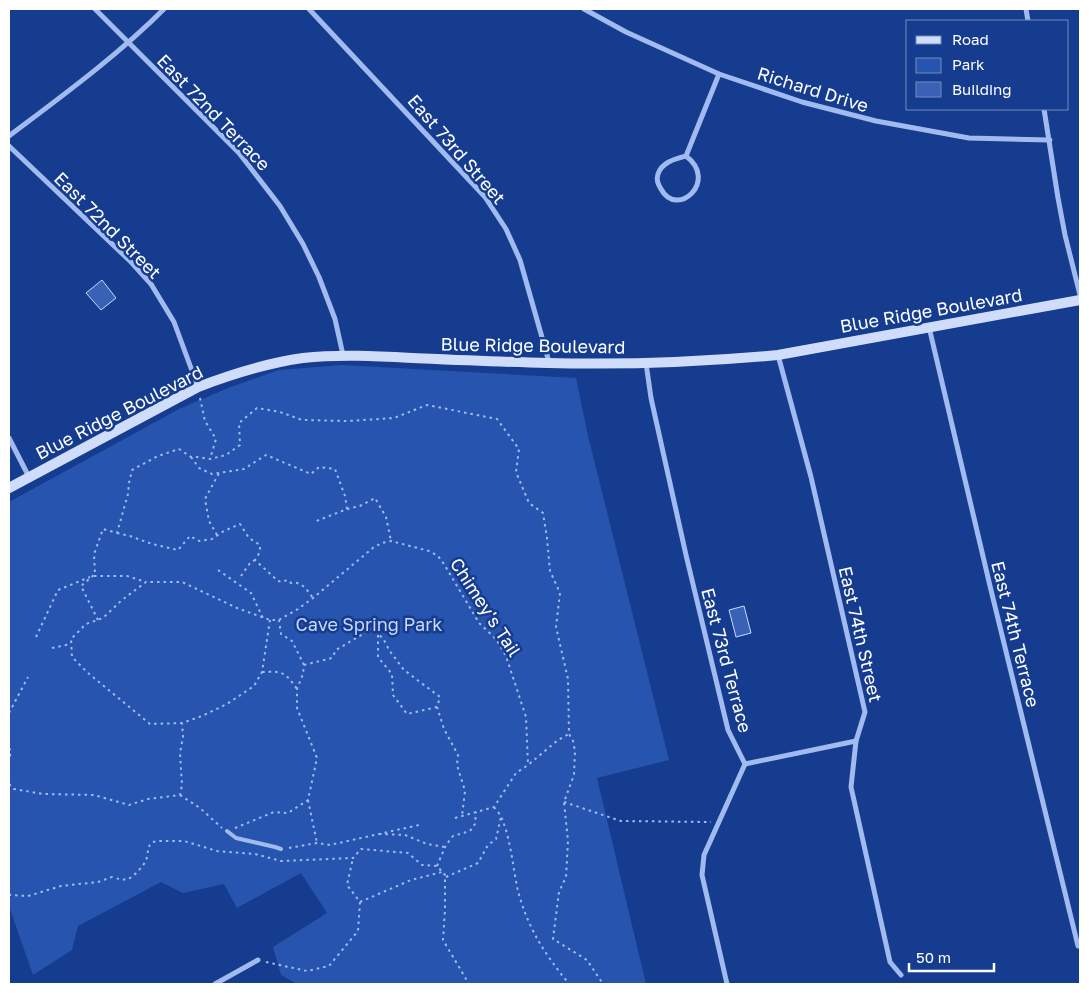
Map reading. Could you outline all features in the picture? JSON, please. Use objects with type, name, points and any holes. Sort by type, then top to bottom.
[{"type":"main road","name":"Blue Ridge Boulevard","points":[[9,488],[198,387],[230,375],[269,364],[302,358],[343,355],[549,363],[646,364],[732,359],[778,355],[1080,300]]},
{"type":"street","name":"East 72nd Terrace","points":[[95,9],[238,153],[280,206],[303,244],[319,277],[335,319],[343,355]]},
{"type":"street","points":[[9,136],[58,99],[164,9]]},
{"type":"street","name":"East 73rd Street","points":[[309,9],[485,197],[506,229],[520,260],[549,363]]},
{"type":"street","name":"Richard Drive","points":[[584,9],[626,32],[719,74],[802,102],[876,121],[969,138],[1050,140]]},
{"type":"street","points":[[686,156],[719,74]]},
{"type":"street","points":[[1044,110],[1063,226],[1080,295]]},
{"type":"street","name":"East 72nd Street","points":[[9,146],[131,262],[151,284],[174,322],[198,387]]},
{"type":"street","points":[[686,156],[692,160],[698,171],[698,184],[692,195],[681,200],[670,199],[663,194],[657,183],[658,175],[664,165],[674,159],[686,156]]},
{"type":"street","name":"East 74th Terrace","points":[[929,327],[1078,946]]},
{"type":"street","name":"East 74th Street","points":[[778,355],[811,477],[865,712],[856,741],[850,787],[890,962],[901,975]]},
{"type":"street","name":"East 73rd Terrace","points":[[646,364],[651,398],[686,555],[728,730],[745,764]]},
{"type":"street","points":[[9,438],[29,477]]},
{"type":"street","points":[[728,984],[702,875],[704,856],[745,764],[856,741]]},
{"type":"street","points":[[215,984],[258,960]]},
{"type":"lane","points":[[227,831],[236,838],[281,849]]},
{"type":"path","points":[[198,387],[205,421],[216,439],[210,459]]},
{"type":"path","points":[[191,457],[210,459],[226,455],[240,446],[240,423],[257,408],[280,412],[302,420],[348,421],[394,418],[427,405],[497,418],[520,449],[516,472],[529,503],[543,513],[550,571],[560,593],[556,627],[568,679],[569,734],[575,751],[574,775],[564,802],[568,841],[566,877],[559,892],[553,938],[587,960],[602,984]]},
{"type":"path","points":[[117,533],[128,494],[128,483],[132,470],[158,456],[179,449],[191,457],[199,468],[212,474],[244,469],[266,455],[312,474],[319,468],[335,469],[345,496],[347,509]]},
{"type":"path","points":[[217,535],[209,521],[205,499],[219,473]]},
{"type":"path","points":[[36,637],[58,590],[93,576],[127,576],[146,582],[182,582],[237,608],[263,618],[278,620],[314,598],[374,547],[391,541],[386,517],[375,498],[360,506],[314,522]]},
{"type":"path","points":[[98,620],[81,586],[95,574],[94,554],[103,529],[178,550],[190,536],[199,541],[212,539],[240,524],[249,538],[260,545],[260,552],[241,576]]},
{"type":"path","name":"Chimey's Tail","points":[[391,541],[429,551],[438,556],[479,623],[496,639],[506,656],[526,717],[528,765]]},
{"type":"path","points":[[255,560],[278,581],[288,580],[290,583],[296,582],[301,584],[314,598]]},
{"type":"path","points":[[218,570],[251,593],[263,618]]},
{"type":"path","points":[[146,582],[122,600],[103,618],[86,624],[71,639],[71,644],[72,657],[88,673],[150,724],[182,723],[202,716],[227,704],[254,686],[262,672],[270,620]]},
{"type":"path","points":[[278,620],[281,634],[292,641],[304,665],[303,674],[297,689],[297,708],[317,758],[308,800],[317,844]]},
{"type":"path","points":[[304,665],[332,658],[336,650],[373,628],[384,640],[404,670],[440,697],[437,707],[444,729],[458,755],[456,765],[465,792],[462,816]]},
{"type":"path","points":[[378,634],[378,658],[392,674],[393,695],[407,714],[437,707]]},
{"type":"path","points":[[52,648],[71,644]]},
{"type":"path","points":[[262,672],[277,671],[288,676],[297,689]]},
{"type":"path","points":[[9,713],[28,677]]},
{"type":"path","points":[[180,795],[182,785],[180,753],[183,737],[182,723]]},
{"type":"path","points":[[455,818],[494,807],[516,773],[558,740],[569,734]]},
{"type":"path","points":[[9,748],[11,751],[9,761]]},
{"type":"path","points":[[9,784],[14,789],[43,794],[94,795],[129,805],[148,799],[180,795],[200,808],[227,831],[274,812],[288,813],[308,800]]},
{"type":"path","points":[[564,802],[621,821],[720,822]]},
{"type":"path","points":[[494,807],[501,817],[509,844],[518,891],[531,928],[547,956],[569,984]]},
{"type":"path","points":[[436,866],[445,847],[453,836],[470,831],[475,824],[476,812]]},
{"type":"path","points":[[445,877],[478,863],[488,845],[496,839],[501,817]]},
{"type":"path","points":[[281,849],[317,844],[330,845],[419,825]]},
{"type":"path","points":[[377,834],[405,836],[427,844],[445,847]]},
{"type":"path","points":[[9,894],[28,896],[61,886],[98,882],[112,877],[121,880],[131,879],[147,858],[147,848],[152,842],[160,840],[184,841],[217,851],[254,854],[281,861],[353,858]]},
{"type":"path","points":[[258,960],[307,971],[328,966],[358,931],[360,902],[347,884],[353,858],[361,849],[408,853],[422,865],[436,866],[445,875],[443,940],[469,984]]},
{"type":"path","points":[[254,854],[263,852]]},
{"type":"path","points":[[360,902],[411,880],[442,872]]},
{"type":"green space","name":"Cave Spring Park","points":[[342,365],[576,378],[589,440],[669,760],[597,778],[646,984],[297,984],[281,975],[273,947],[327,913],[301,873],[237,908],[224,884],[183,893],[161,882],[78,926],[72,950],[33,975],[9,910],[9,502],[179,409],[228,388],[279,370]]},
{"type":"building","points":[[102,280],[116,298],[101,310],[86,293]]},
{"type":"building","points":[[744,606],[751,633],[736,637],[729,610]]}]
